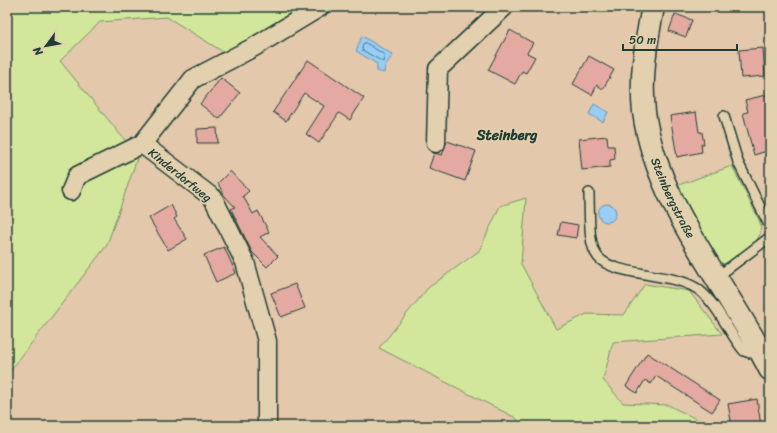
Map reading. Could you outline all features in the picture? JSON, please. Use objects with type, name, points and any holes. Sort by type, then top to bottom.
[{"type":"main road","name":"Steinbergstraße","points":[[653,7],[643,70],[644,111],[647,130],[660,172],[668,190],[770,369]]},
{"type":"street","name":"Kinderdorfweg","points":[[267,426],[267,341],[245,262],[213,198],[142,144],[193,79],[254,48],[320,7]]},
{"type":"street","points":[[436,143],[438,69],[504,7]]},
{"type":"street","points":[[71,191],[77,176],[142,144]]},
{"type":"lane","points":[[724,116],[738,162],[770,227]]},
{"type":"lane","points":[[589,193],[590,242],[599,259],[616,268],[676,280],[699,290],[714,306],[744,351],[750,353],[759,349]]},
{"type":"lane","points":[[717,277],[770,238]]},
{"type":"green space","points":[[7,7],[300,7],[225,53],[167,17],[100,22],[60,61],[138,156],[107,245],[7,375]]},
{"type":"green space","points":[[732,166],[760,222],[760,230],[756,241],[747,250],[735,258],[720,264],[673,187]]},
{"type":"green space","points":[[526,198],[521,264],[556,329],[587,314],[624,315],[645,284],[689,291],[722,334],[613,342],[603,380],[623,403],[668,405],[710,426],[523,426],[516,418],[379,348],[428,288],[479,251],[500,206]]},
{"type":"water","points":[[362,36],[393,55],[385,66],[384,73],[377,71],[377,64],[356,51]]},
{"type":"water","points":[[594,104],[608,112],[603,122],[589,114]]},
{"type":"water","points":[[607,204],[613,207],[616,213],[613,219],[607,222],[601,219],[598,213],[601,207]]},
{"type":"building","points":[[675,14],[692,20],[686,37],[669,31]]},
{"type":"building","points":[[510,30],[533,43],[527,53],[535,57],[526,73],[522,71],[515,84],[488,70]]},
{"type":"building","points":[[763,48],[765,76],[741,78],[739,50]]},
{"type":"building","points":[[589,56],[614,70],[603,89],[597,85],[592,95],[573,84]]},
{"type":"building","points":[[308,60],[364,98],[350,120],[339,113],[319,143],[306,134],[324,106],[304,93],[286,121],[273,112]]},
{"type":"building","points":[[221,78],[240,93],[219,119],[200,104]]},
{"type":"building","points":[[770,94],[770,150],[754,155],[743,113],[748,112],[745,100]]},
{"type":"building","points":[[696,112],[699,132],[702,132],[704,144],[701,144],[702,152],[677,157],[670,116]]},
{"type":"building","points":[[217,128],[218,143],[197,143],[197,129]]},
{"type":"building","points":[[607,136],[608,146],[614,146],[615,159],[610,160],[610,167],[582,170],[579,139]]},
{"type":"building","points":[[447,141],[476,151],[465,181],[429,168],[434,153],[442,155]]},
{"type":"building","points":[[230,171],[249,191],[243,196],[253,214],[258,211],[269,232],[260,237],[278,256],[267,267],[252,252],[231,209],[235,207],[224,195],[218,183]]},
{"type":"building","points":[[171,205],[177,217],[174,219],[187,239],[168,250],[149,218]]},
{"type":"building","points":[[561,222],[578,225],[576,238],[558,235]]},
{"type":"building","points":[[224,247],[236,273],[216,282],[204,255]]},
{"type":"building","points":[[295,284],[305,308],[281,317],[271,293]]},
{"type":"building","points":[[647,353],[720,400],[712,412],[656,376],[651,384],[645,380],[637,393],[626,386]]},
{"type":"building","points":[[757,399],[761,426],[732,426],[728,404]]},
{"type":"district","name":"Steinberg","points":[[507,135]]}]
